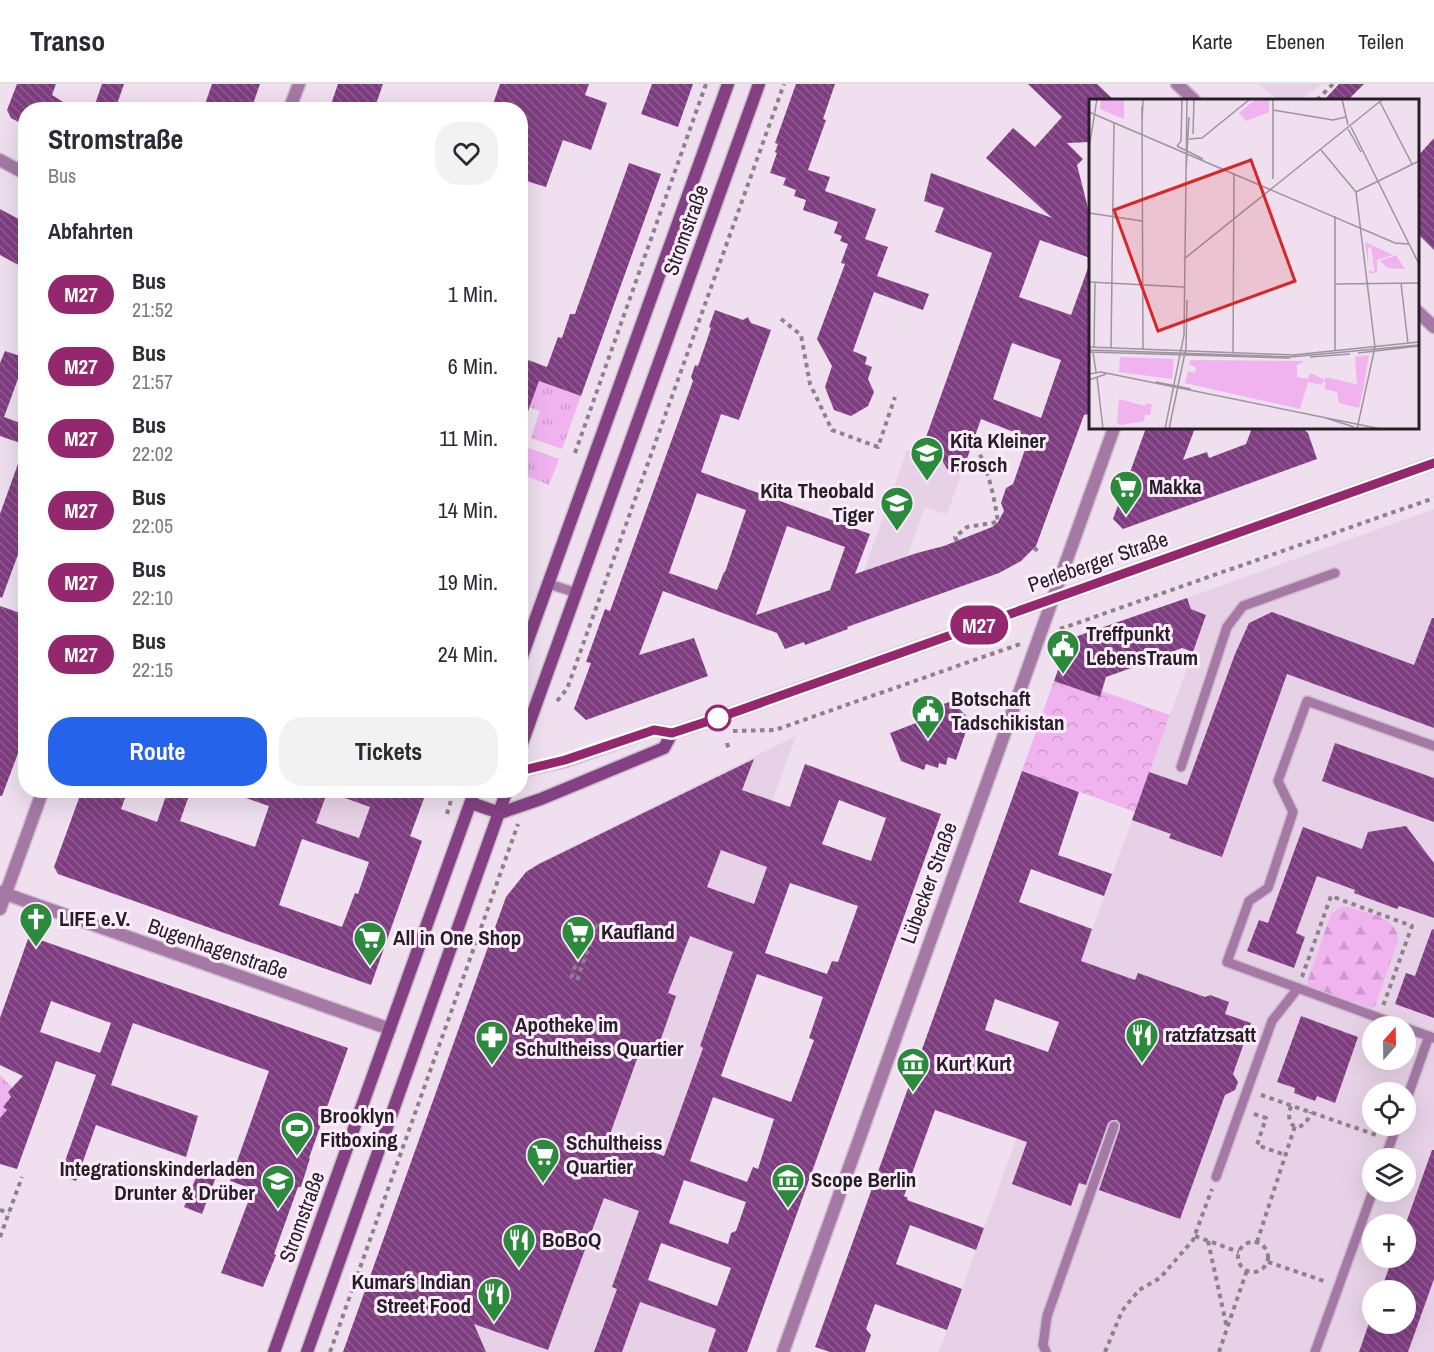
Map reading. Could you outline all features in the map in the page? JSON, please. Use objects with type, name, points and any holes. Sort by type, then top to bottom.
[{"type":"main road","name":"Stromstraße","points":[[528,640],[728,84]]},
{"type":"main road","name":"Stromstraße","points":[[528,727],[759,84]]},
{"type":"main road","name":"Perleberger Straße","points":[[528,769],[565,760],[654,730],[672,733],[760,704],[1434,463]]},
{"type":"main road","name":"Perleberger Straße","points":[[500,813],[541,799],[664,748],[672,733]]},
{"type":"main road","name":"Stromstraße","points":[[274,1352],[473,798]]},
{"type":"main road","points":[[307,1352],[505,798]]},
{"type":"main road","points":[[471,803],[500,813]]},
{"type":"street","points":[[293,102],[299,84]]},
{"type":"street","points":[[1177,84],[1193,99]]},
{"type":"street","points":[[0,160],[18,170]]},
{"type":"street","points":[[1419,313],[1434,327]]},
{"type":"street","name":"Lübecker Straße","points":[[783,1352],[1114,429]]},
{"type":"street","points":[[0,909],[3,893],[39,798]]},
{"type":"street","name":"Bugenhagenstraße","points":[[3,893],[390,1029]]},
{"type":"lane","points":[[1181,767],[1227,627],[1243,606],[1335,573]]},
{"type":"lane","points":[[549,584],[577,593]]},
{"type":"lane","points":[[1374,1016],[1227,963],[1249,901],[1268,888],[1293,812],[1278,781],[1307,701],[1434,746]]},
{"type":"lane","points":[[1216,1177],[1272,1021],[1298,988]]},
{"type":"lane","points":[[1413,1082],[1431,1037],[1416,1032]]},
{"type":"lane","points":[[1046,1352],[1043,1345],[1047,1316],[1114,1126]]},
{"type":"lane","points":[[1389,1148],[1393,1136]]},
{"type":"lane","points":[[1315,1352],[1369,1202]]},
{"type":"path","points":[[573,459],[706,84]]},
{"type":"path","points":[[567,689],[784,84]]},
{"type":"path","points":[[1318,99],[1333,84]]},
{"type":"path","points":[[780,320],[801,335],[810,384],[832,430],[878,447],[896,397]]},
{"type":"path","points":[[957,541],[955,537],[967,527],[998,522],[994,494],[986,465],[974,440]]},
{"type":"path","points":[[1034,548],[1041,553]]},
{"type":"path","points":[[727,743],[729,750]]},
{"type":"path","points":[[330,1352],[509,850]]},
{"type":"path","points":[[1298,988],[1331,896],[1412,926],[1380,1016]]},
{"type":"path","points":[[571,978],[592,919]]},
{"type":"path","points":[[577,980],[598,921]]},
{"type":"path","points":[[1246,1089],[1391,1141]]},
{"type":"path","points":[[1291,1106],[1288,1117],[1295,1126],[1307,1123],[1311,1112]]},
{"type":"path","points":[[1239,1109],[1266,1118],[1257,1145],[1285,1155]]},
{"type":"path","points":[[1257,1242],[1295,1126]]},
{"type":"path","points":[[0,1238],[22,1177]]},
{"type":"path","points":[[1105,1352],[1122,1311],[1139,1290],[1160,1278],[1195,1236],[1216,1177]]},
{"type":"path","points":[[0,1210],[9,1212]]},
{"type":"path","points":[[1195,1236],[1239,1252]]},
{"type":"path","points":[[1208,1241],[1227,1328]]},
{"type":"path","points":[[1248,1242],[1257,1242],[1268,1251],[1268,1262],[1262,1269],[1252,1272],[1247,1270],[1239,1260],[1239,1252],[1248,1242]]},
{"type":"path","points":[[1268,1262],[1339,1286]]},
{"type":"path","points":[[1219,1352],[1247,1270]]},
{"type":"shaded area","points":[[1259,84],[1322,84],[1301,99],[1277,99]]},
{"type":"shaded area","points":[[928,431],[971,447],[947,514],[925,507],[907,557],[854,599],[907,450],[919,454]]},
{"type":"shaded area","points":[[1434,509],[1434,1352],[939,1352],[1206,616],[1191,609],[1187,598]]},
{"type":"shaded area","points":[[796,736],[757,842],[799,857],[640,1302],[751,1341],[747,1352],[343,1352],[506,897],[526,872],[539,863]]},
{"type":"shaded area","points":[[245,798],[425,798],[411,836],[422,841],[416,858]]},
{"type":"green space","points":[[539,381],[581,396],[562,449],[531,438],[540,411],[529,407]]},
{"type":"green space","points":[[528,448],[559,459],[549,485],[528,477]]},
{"type":"green space","points":[[1054,681],[1099,697],[1102,691],[1170,715],[1135,812],[1022,771]]},
{"type":"green space","points":[[1341,907],[1380,917],[1393,926],[1397,933],[1398,941],[1375,1006],[1372,1008],[1310,987],[1307,983],[1331,914]]},
{"type":"green space","points":[[0,1075],[13,1088],[9,1102],[3,1107],[6,1110],[4,1116],[0,1118]]},
{"type":"building","points":[[17,84],[56,84],[52,95],[63,102],[18,102],[18,122],[11,118],[7,110]]},
{"type":"building","points":[[102,84],[124,84],[118,102],[96,102]]},
{"type":"building","points":[[212,84],[260,84],[254,102],[206,102]]},
{"type":"building","points":[[338,84],[383,84],[377,102],[332,102]]},
{"type":"building","points":[[500,84],[589,84],[585,95],[607,103],[591,150],[563,140],[546,187],[528,181],[528,102],[494,102]]},
{"type":"building","points":[[652,84],[693,84],[678,127],[641,114]]},
{"type":"building","points":[[796,84],[835,84],[823,119],[826,120],[808,170],[830,177],[825,191],[876,209],[865,239],[888,247],[877,276],[929,294],[923,310],[874,292],[853,351],[867,357],[865,364],[872,367],[868,379],[874,392],[868,406],[851,416],[834,410],[825,387],[832,366],[817,339],[845,264],[841,263],[848,244],[840,241],[842,236],[834,233],[838,222],[803,210],[806,200],[794,196],[796,190],[783,185],[786,178],[770,173],[777,153],[775,152],[778,144],[775,143]]},
{"type":"building","points":[[1028,84],[1097,84],[1113,99],[1089,99],[1089,142],[1067,143],[1083,159],[1077,165],[1089,212],[1089,258],[1040,240],[1019,297],[1071,315],[1089,268],[1089,414],[1084,415],[1036,546],[1021,561],[999,573],[847,627],[848,629],[805,645],[804,642],[785,649],[777,633],[663,591],[639,655],[694,638],[708,676],[586,720],[574,709],[591,663],[586,662],[605,609],[610,611],[693,381],[691,377],[695,365],[698,366],[715,310],[743,320],[748,317],[751,323],[771,330],[739,420],[721,414],[701,472],[870,534],[855,574],[944,546],[992,527],[998,522],[1004,511],[1001,503],[1006,488],[1013,484],[1029,438],[981,419],[963,470],[955,472],[947,469],[941,458],[930,463],[923,460],[920,454],[992,253],[935,232],[944,208],[924,201],[931,173],[1052,218],[986,158],[1013,128],[1035,147],[1062,117]],"holes":[[[1012,343],[1061,360],[1041,418],[993,399]],[[697,493],[746,510],[717,590],[669,573]],[[787,526],[845,547],[830,590],[756,615]]]},
{"type":"building","points":[[1339,84],[1364,84],[1349,99],[1325,99]]},
{"type":"building","points":[[1434,138],[1434,250],[1419,235],[1419,155]]},
{"type":"building","points":[[629,163],[661,174],[581,396],[539,381],[528,411],[528,360],[547,367],[558,337],[562,338],[570,314],[575,314]]},
{"type":"building","points":[[0,209],[18,219],[18,265],[0,255]]},
{"type":"building","points":[[5,351],[18,355],[18,379],[4,417],[18,422],[18,442],[0,436],[0,363]]},
{"type":"building","points":[[1146,429],[1195,429],[1183,460],[1207,452],[1209,458],[1246,444],[1252,429],[1303,429],[1308,433],[1317,459],[1123,529],[1113,519]]},
{"type":"building","points":[[18,464],[18,554],[2,598],[0,597],[0,514]]},
{"type":"building","points":[[1187,598],[1191,609],[1206,615],[1193,652],[1182,648],[1106,677],[1100,697],[1054,681],[1069,639]]},
{"type":"building","points":[[0,606],[18,612],[18,753],[2,796],[0,796]]},
{"type":"building","points":[[1272,612],[1414,665],[1432,618],[1434,618],[1434,728],[1287,674],[1222,857],[1169,838],[1171,834],[1132,820],[1149,772],[1187,785],[1235,654],[1249,623]]},
{"type":"building","name":"Botschaft Tadschikistan","points":[[952,701],[970,720],[956,760],[948,757],[946,765],[939,763],[938,768],[926,764],[924,770],[901,761],[890,733],[916,723],[913,715]]},
{"type":"building","points":[[1335,743],[1434,778],[1434,822],[1322,781]]},
{"type":"building","points":[[754,759],[742,790],[790,807],[805,764],[941,814],[747,1352],[708,1352],[716,1329],[640,1302],[622,1352],[594,1352],[617,1289],[612,1287],[639,1211],[604,1198],[548,1350],[474,1324],[486,1352],[343,1352],[506,897],[526,872]],"holes":[[[839,800],[886,818],[871,861],[822,844]],[[721,850],[767,867],[754,904],[707,887]],[[790,883],[858,906],[838,962],[832,961],[827,974],[765,953]],[[690,936],[733,952],[700,1046],[703,1048],[664,1156],[609,1137],[642,1045],[657,1050],[676,996],[668,993]],[[757,974],[823,997],[809,1038],[814,1040],[791,1102],[721,1076]],[[713,1097],[774,1119],[758,1169],[753,1167],[747,1182],[690,1161]],[[684,1180],[746,1202],[736,1231],[731,1233],[728,1244],[669,1223]],[[661,1243],[731,1268],[717,1306],[648,1280]]]},
{"type":"building","points":[[1022,771],[1079,792],[1058,855],[1112,874],[1104,896],[1031,869],[1019,902],[1092,929],[1081,961],[1135,980],[1138,973],[1205,997],[1210,995],[1229,1002],[1225,1014],[1251,1023],[1233,1074],[1238,1082],[1235,1090],[1225,1095],[1180,1219],[1099,1190],[1120,1128],[1117,1120],[1108,1123],[1086,1185],[1079,1183],[1071,1206],[1012,1184],[1027,1142],[935,1110],[904,1196],[908,1198],[907,1200],[984,1228],[976,1250],[910,1225],[896,1264],[962,1289],[947,1330],[875,1304],[866,1329],[871,1335],[865,1352],[830,1352],[815,1347]],"holes":[[[995,999],[1059,1022],[1048,1052],[985,1030]]]},
{"type":"building","points":[[79,798],[125,798],[121,809],[157,822],[165,798],[188,798],[180,821],[255,847],[269,806],[246,798],[325,798],[316,823],[359,838],[370,807],[345,798],[424,798],[410,836],[422,841],[371,985],[58,874],[54,867]],"holes":[[[302,839],[369,862],[358,894],[355,893],[342,927],[279,905]]]},
{"type":"building","points":[[1406,826],[1434,863],[1434,918],[1399,906],[1397,909],[1317,876],[1296,933],[1305,937],[1294,968],[1247,951],[1259,920],[1268,923],[1303,827],[1362,849],[1368,832]]},
{"type":"building","points":[[1432,929],[1434,930],[1434,1018],[1395,1004],[1406,973],[1415,976]]},
{"type":"building","points":[[29,936],[348,1048],[301,1187],[298,1187],[263,1287],[221,1273],[253,1189],[230,1181],[269,1071],[133,1023],[111,1085],[198,1116],[186,1157],[96,1125],[76,1181],[60,1175],[96,1075],[56,1061],[17,1169],[0,1164],[0,1118],[7,1110],[3,1107],[11,1097],[8,1092],[23,1076],[0,1065],[0,1018]],"holes":[[[51,1001],[111,1023],[100,1053],[40,1032]]]},
{"type":"building","points":[[1301,1016],[1358,1037],[1335,1103],[1317,1096],[1315,1101],[1294,1093],[1295,1088],[1277,1082]]},
{"type":"building","points":[[1432,1150],[1434,1150],[1434,1279],[1416,1330],[1416,1280],[1385,1280],[1389,1268],[1416,1268],[1416,1214],[1409,1214],[1413,1202],[1416,1202],[1416,1195]]},
{"type":"building","points":[[202,1163],[219,1169],[202,1214],[184,1207]]},
{"type":"building","points":[[1365,1334],[1414,1334],[1408,1352],[1359,1352]]},
{"type":"bus line","name":"M27","points":[[528,769],[565,760],[654,730],[672,733],[760,704],[1434,463]]},
{"type":"place","name":"Kita Kleiner Frosch","points":[[927,482]]},
{"type":"place","name":"Makka","points":[[1126,516]]},
{"type":"place","name":"Kita Theobald Tiger","points":[[897,532]]},
{"type":"place","name":"Treffpunkt LebensTraum","points":[[1063,675]]},
{"type":"place","name":"Botschaft Tadschikistan","points":[[928,740]]},
{"type":"place","name":"LIFE e.V.","points":[[36,948]]},
{"type":"place","name":"Kaufland","points":[[578,961]]},
{"type":"place","name":"All in One Shop","points":[[370,967]]},
{"type":"place","name":"ratzfatzsatt","points":[[1142,1064]]},
{"type":"place","name":"Apotheke im Schultheiss Quartier","points":[[492,1066]]},
{"type":"place","name":"Kurt Kurt","points":[[913,1093]]},
{"type":"place","name":"Brooklyn Fitboxing","points":[[297,1157]]},
{"type":"place","name":"Schultheiss Quartier","points":[[543,1184]]},
{"type":"place","name":"Scope Berlin","points":[[788,1209]]},
{"type":"place","name":"Integrationskinderladen Drunter & Drüber","points":[[278,1210]]},
{"type":"place","name":"BoBoQ","points":[[519,1269]]},
{"type":"place","name":"Kumar´s Indian Street Food","points":[[494,1323]]}]
